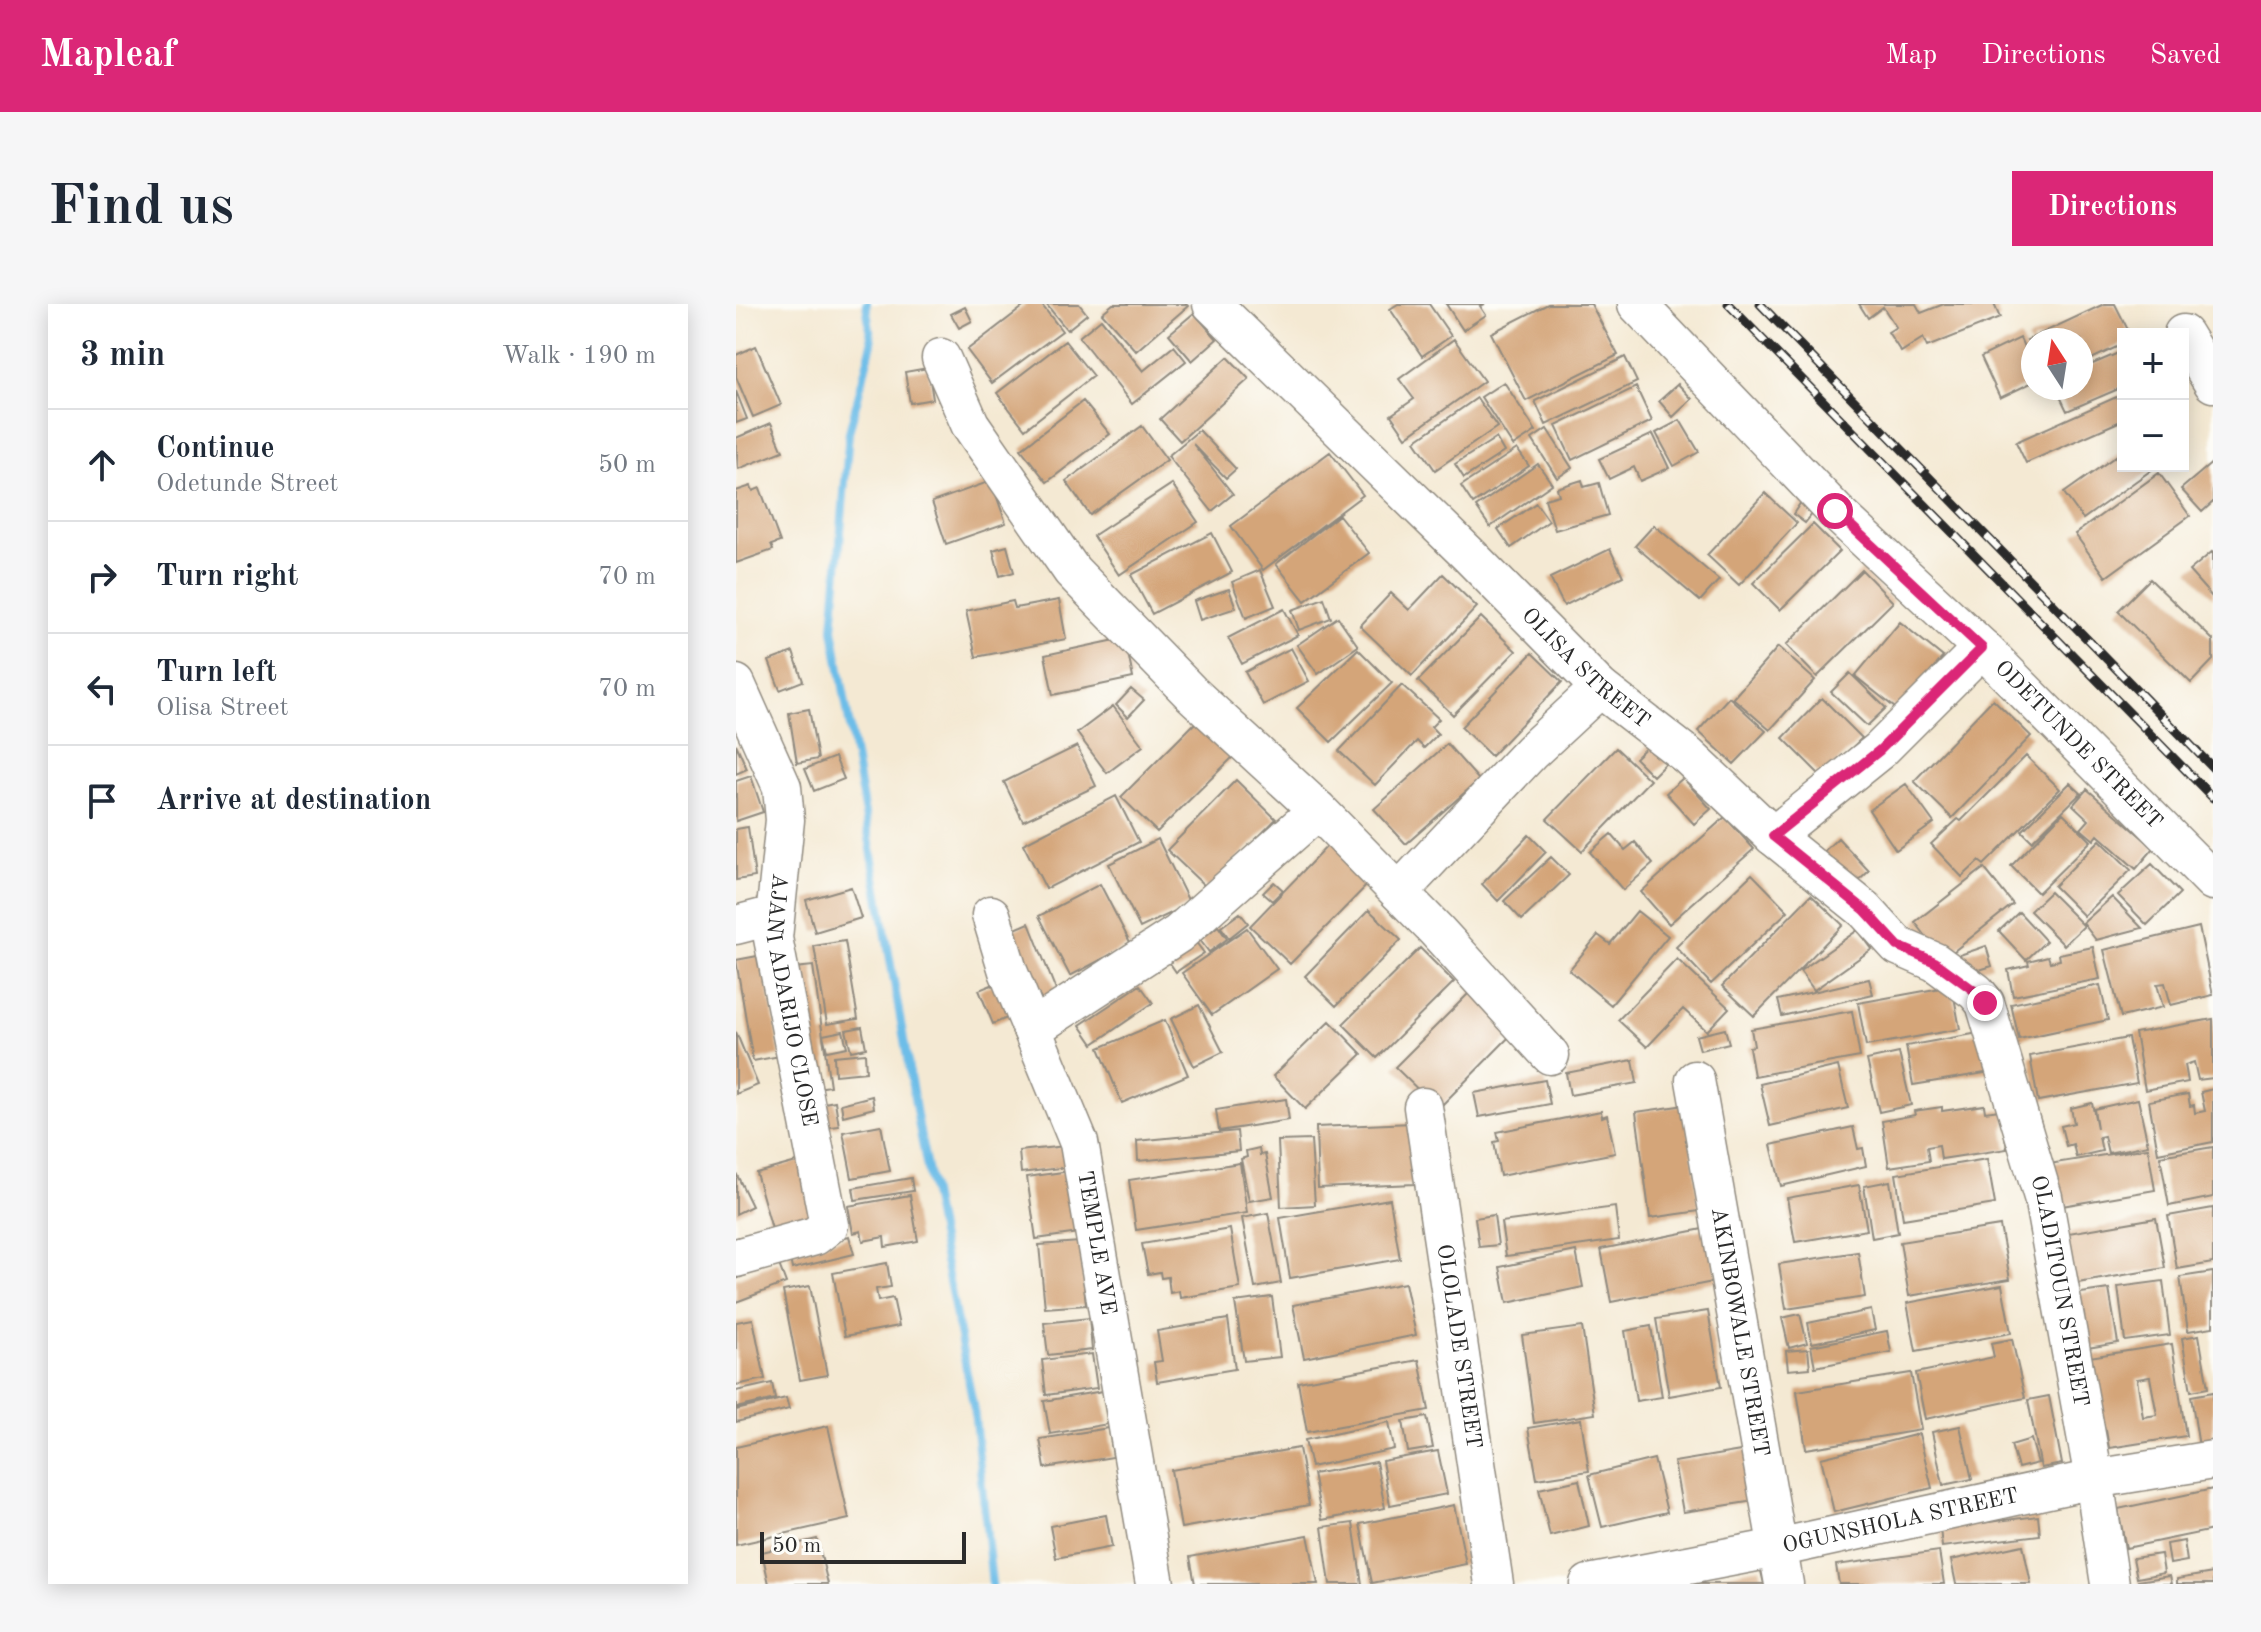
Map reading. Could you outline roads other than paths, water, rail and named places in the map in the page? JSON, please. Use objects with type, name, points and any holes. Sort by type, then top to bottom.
[{"type":"street","name":"OLISA STREET","points":[[1212,304],[1600,688],[1688,756],[1773,836],[1865,910],[1898,946],[1935,962],[1976,992],[1985,1003]]},
{"type":"street","name":"ODETUNDE STREET","points":[[1637,304],[1835,511],[1982,648],[2213,881]]},
{"type":"street","points":[[2171,304],[2181,328]]},
{"type":"street","points":[[2189,344],[2213,383]]},
{"type":"street","points":[[941,358],[970,424],[1072,571],[1192,694],[1318,810],[1399,892],[1550,1055]]},
{"type":"street","points":[[1773,836],[1880,750],[1982,648]]},
{"type":"street","name":"AJANI ADARIJO CLOSE","points":[[736,684],[782,787],[785,820],[773,938],[829,1225],[815,1236],[736,1258]]},
{"type":"street","points":[[1399,892],[1531,752],[1600,688]]},
{"type":"street","points":[[1032,1029],[1178,934],[1318,810]]},
{"type":"street","points":[[736,925],[774,915]]},
{"type":"street","name":"TEMPLE AVE","points":[[991,915],[1008,971],[1079,1143],[1155,1584]]},
{"type":"street","name":"OLADITOUN STREET","points":[[1985,1003],[2043,1197],[2110,1584]]},
{"type":"street","name":"AKINBOWALE STREET","points":[[1695,1080],[1781,1566]]},
{"type":"street","name":"OLOLADE STREET","points":[[1423,1107],[1494,1584]]},
{"type":"street","name":"OGUNSHOLA STREET","points":[[1589,1584],[1781,1566],[2094,1479],[2213,1460]]},
{"type":"waterway","points":[[866,304],[872,343],[849,432],[833,629],[919,1127],[974,1409],[992,1584]]},
{"type":"railway","points":[[1728,304],[2213,798]]},
{"type":"railway","points":[[1760,304],[2213,768]]}]
